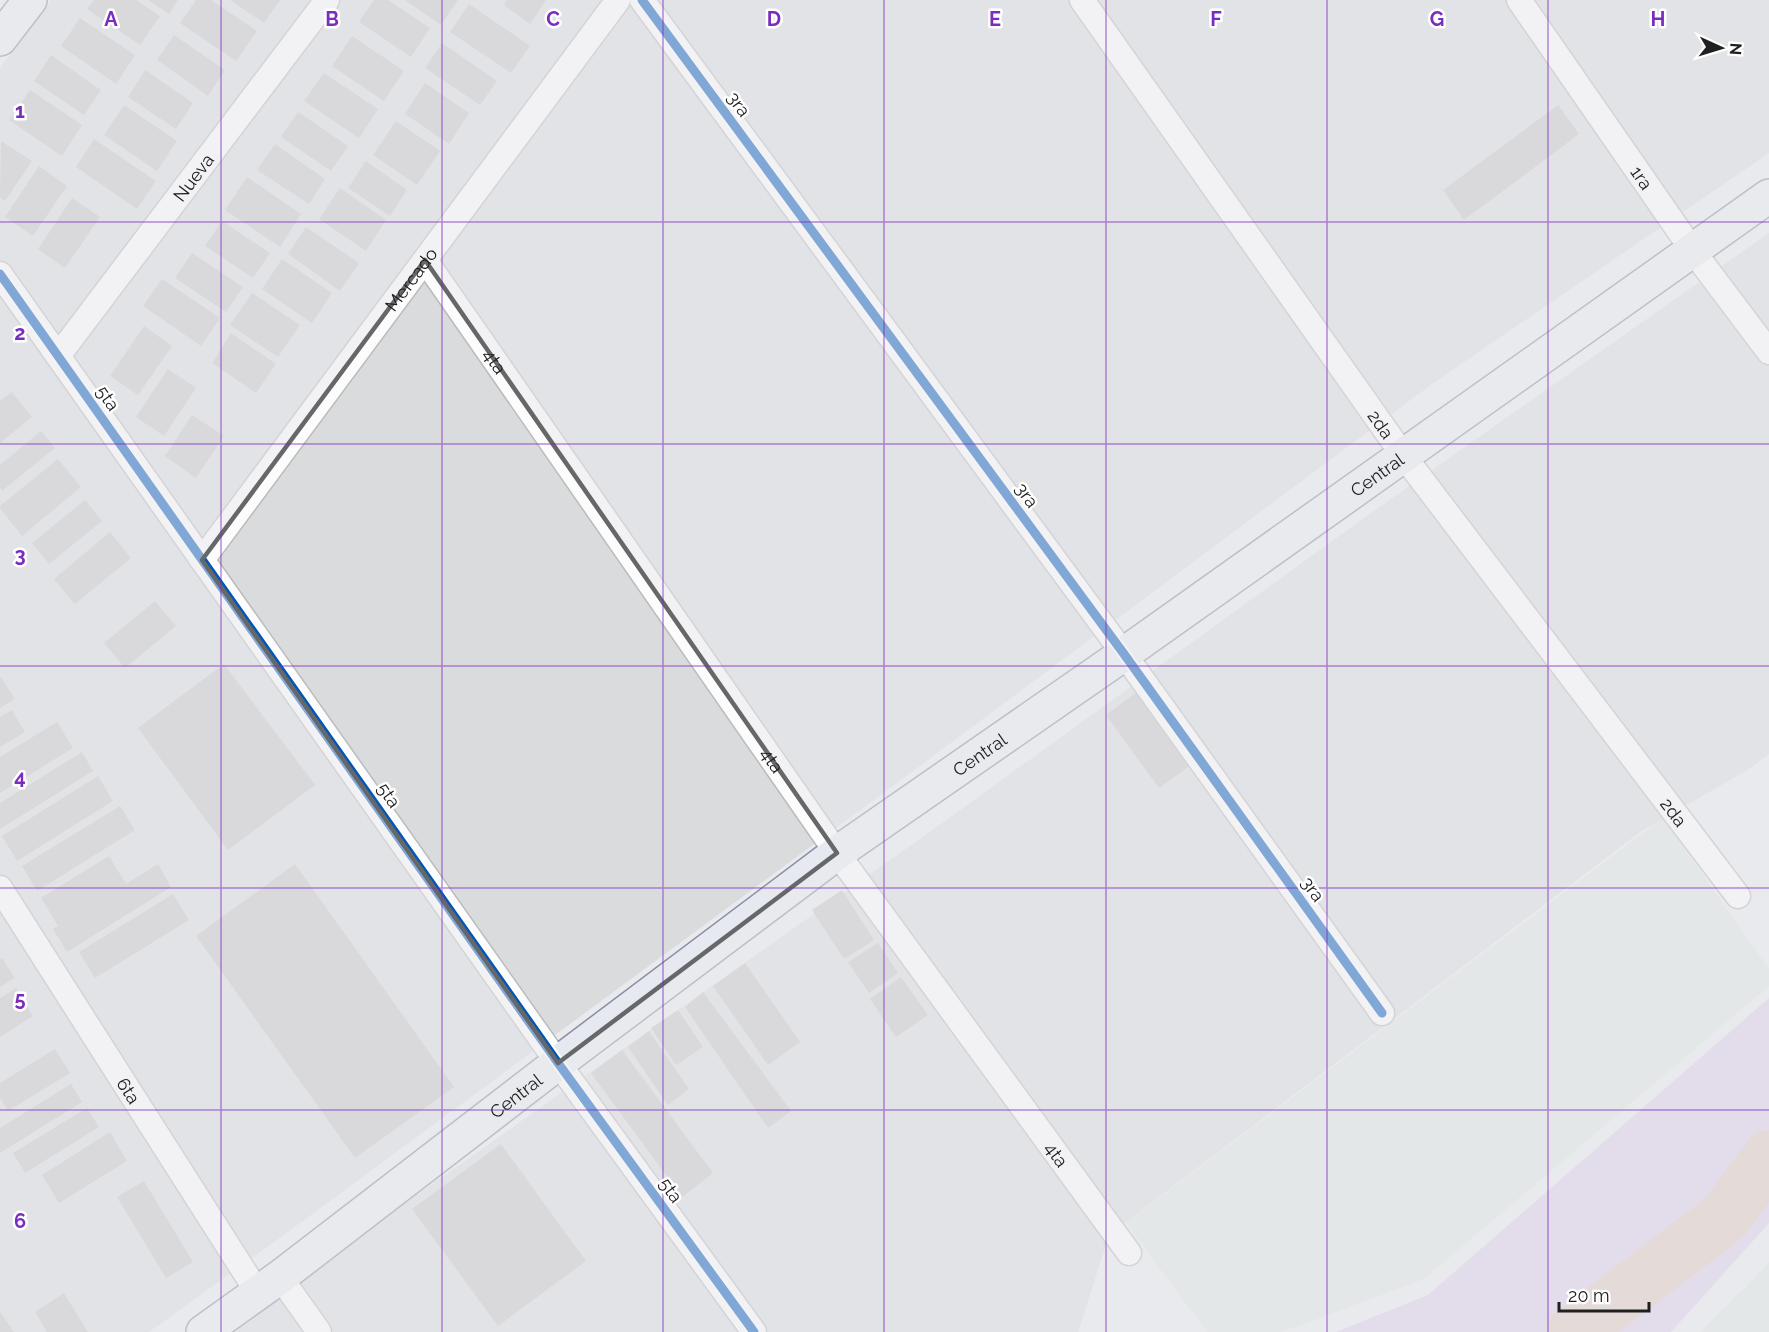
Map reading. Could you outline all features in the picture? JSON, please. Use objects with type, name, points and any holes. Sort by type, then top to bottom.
[{"type":"main road","points":[[0,39],[30,0]]},
{"type":"main road","name":"Central","points":[[203,1332],[269,1285],[837,853],[1124,654],[1769,196]]},
{"type":"street","name":"Nueva","points":[[58,356],[327,0]]},
{"type":"street","name":"Mercado","points":[[202,560],[618,0]]},
{"type":"street","name":"3ra","points":[[642,0],[1124,654],[1382,1013]]},
{"type":"street","name":"2da","points":[[1082,0],[1403,455],[1738,896]]},
{"type":"street","name":"1ra","points":[[1519,0],[1693,250],[1769,352]]},
{"type":"street","name":"4ta","points":[[425,260],[837,853],[1129,1253]]},
{"type":"street","name":"5ta","points":[[0,274],[558,1063],[754,1332]]},
{"type":"street","name":"6ta","points":[[0,888],[269,1285],[320,1332]]},
{"type":"highlighted area","points":[[425,260],[837,853],[558,1063],[202,560]]},
{"type":"shaded area","points":[[51,0],[1769,0],[1769,153],[1432,384],[897,783],[149,1332],[0,1332],[0,68]]},
{"type":"shaded area","points":[[1769,233],[1769,754],[1749,769],[1640,832],[1109,1235],[1078,1332],[226,1332],[941,824],[1364,518]]},
{"type":"shaded area","points":[[1663,818],[1769,969],[1769,986],[1424,1279],[1282,1332],[1207,1332],[1126,1223]]},
{"type":"shaded area","points":[[1769,998],[1769,1223],[1671,1332],[1336,1332],[1428,1295]]},
{"type":"shaded area","points":[[1769,1262],[1769,1332],[1700,1332],[1749,1284]]},
{"type":"building","points":[[94,0],[136,0],[160,16],[140,45],[87,9]]},
{"type":"building","points":[[148,0],[178,0],[169,14]]},
{"type":"building","points":[[196,0],[211,0],[257,31],[236,61],[180,23]]},
{"type":"building","points":[[230,0],[280,0],[264,23]]},
{"type":"building","points":[[374,0],[388,0],[430,28],[411,57],[359,22]]},
{"type":"building","points":[[405,0],[458,0],[441,25]]},
{"type":"building","points":[[507,0],[546,0],[530,24],[504,5]]},
{"type":"building","points":[[469,4],[530,46],[511,73],[450,32]]},
{"type":"building","points":[[80,18],[135,55],[116,84],[61,46]]},
{"type":"building","points":[[174,35],[225,70],[208,96],[157,60]]},
{"type":"building","points":[[352,36],[404,71],[384,101],[332,66]]},
{"type":"building","points":[[442,43],[497,81],[480,105],[425,68]]},
{"type":"building","points":[[51,55],[101,90],[84,115],[34,81]]},
{"type":"building","points":[[145,70],[193,103],[176,129],[128,97]]},
{"type":"building","points":[[324,73],[378,109],[359,138],[304,101]]},
{"type":"building","points":[[425,83],[469,113],[449,144],[405,114]]},
{"type":"building","points":[[30,90],[82,125],[62,156],[9,120]]},
{"type":"building","points":[[124,105],[177,141],[157,171],[104,135]]},
{"type":"building","points":[[1558,105],[1579,134],[1464,220],[1443,190]]},
{"type":"building","points":[[298,112],[348,146],[331,171],[281,137]]},
{"type":"building","points":[[396,121],[440,151],[417,185],[373,155]]},
{"type":"building","points":[[94,139],[156,181],[137,209],[76,167]]},
{"type":"building","points":[[1,141],[32,161],[5,201],[0,197]]},
{"type":"building","points":[[275,144],[325,179],[309,204],[257,170]]},
{"type":"building","points":[[366,161],[407,190],[390,216],[348,188]]},
{"type":"building","points":[[39,166],[67,186],[33,236],[5,217]]},
{"type":"building","points":[[247,177],[301,214],[280,247],[225,210]]},
{"type":"building","points":[[340,188],[386,220],[366,251],[319,219]]},
{"type":"building","points":[[72,198],[100,217],[65,268],[38,249]]},
{"type":"building","points":[[222,221],[270,253],[253,278],[205,246]]},
{"type":"building","points":[[306,227],[359,263],[340,291],[288,254]]},
{"type":"building","points":[[192,253],[243,287],[226,312],[175,278]]},
{"type":"building","points":[[282,259],[332,293],[312,323],[262,289]]},
{"type":"building","points":[[162,279],[220,318],[201,346],[143,306]]},
{"type":"building","points":[[252,293],[300,325],[278,357],[230,325]]},
{"type":"building","points":[[144,326],[172,346],[138,395],[110,376]]},
{"type":"building","points":[[231,333],[276,364],[256,393],[212,363]]},
{"type":"building","points":[[168,369],[196,388],[164,436],[136,417]]},
{"type":"building","points":[[12,392],[32,417],[0,443],[0,401]]},
{"type":"building","points":[[192,415],[224,436],[196,478],[165,456]]},
{"type":"building","points":[[41,431],[55,448],[2,491],[0,465]]},
{"type":"building","points":[[58,459],[81,487],[22,536],[0,506]]},
{"type":"building","points":[[85,500],[102,521],[49,564],[32,543]]},
{"type":"building","points":[[110,532],[131,558],[75,604],[54,579]]},
{"type":"building","points":[[155,601],[176,626],[125,668],[104,643]]},
{"type":"building","points":[[224,664],[315,785],[228,850],[138,728]]},
{"type":"building","points":[[0,676],[15,699],[0,708]]},
{"type":"building","points":[[1137,692],[1191,765],[1159,788],[1106,715]]},
{"type":"building","points":[[12,710],[25,732],[0,747],[0,717]]},
{"type":"building","points":[[57,722],[73,748],[0,793],[0,757]]},
{"type":"building","points":[[82,752],[93,771],[0,829],[0,803]]},
{"type":"building","points":[[98,776],[113,801],[17,861],[2,836]]},
{"type":"building","points":[[120,806],[135,830],[37,891],[22,866]]},
{"type":"building","points":[[109,856],[126,884],[158,864],[171,887],[67,952],[53,929],[58,926],[41,898]]},
{"type":"building","points":[[295,864],[454,1087],[355,1158],[196,936]]},
{"type":"building","points":[[842,890],[874,940],[844,959],[812,910]]},
{"type":"building","points":[[173,894],[189,920],[95,978],[79,952]]},
{"type":"building","points":[[878,943],[898,973],[869,993],[848,962]]},
{"type":"building","points":[[2,958],[15,978],[0,987],[0,959]]},
{"type":"building","points":[[745,963],[800,1042],[768,1065],[713,986]]},
{"type":"building","points":[[901,977],[928,1015],[896,1037],[870,999]]},
{"type":"building","points":[[16,988],[33,1016],[0,1037],[0,998]]},
{"type":"building","points":[[703,992],[791,1111],[768,1128],[685,1007]]},
{"type":"building","points":[[678,1010],[703,1047],[676,1065],[651,1028]]},
{"type":"building","points":[[649,1031],[689,1089],[668,1105],[628,1047]]},
{"type":"building","points":[[55,1049],[70,1073],[8,1111],[0,1098],[0,1083]]},
{"type":"building","points":[[622,1050],[713,1173],[682,1197],[591,1073]]},
{"type":"building","points":[[71,1084],[82,1102],[0,1153],[0,1128]]},
{"type":"building","points":[[87,1108],[99,1127],[25,1173],[13,1153]]},
{"type":"building","points":[[110,1132],[127,1161],[59,1203],[42,1175]]},
{"type":"building","points":[[501,1144],[586,1261],[498,1326],[412,1209]]},
{"type":"building","points":[[144,1181],[193,1262],[166,1278],[117,1197]]},
{"type":"building","points":[[64,1293],[88,1332],[47,1332],[35,1312]]},
{"type":"building","points":[[0,1312],[14,1332],[0,1332]]},
{"type":"waterway","points":[[1574,1332],[1724,1218],[1769,1157]]},
{"type":"cycle path","points":[[642,0],[1124,654],[1382,1013]]},
{"type":"cycle path","points":[[0,274],[558,1063],[754,1332]]}]
